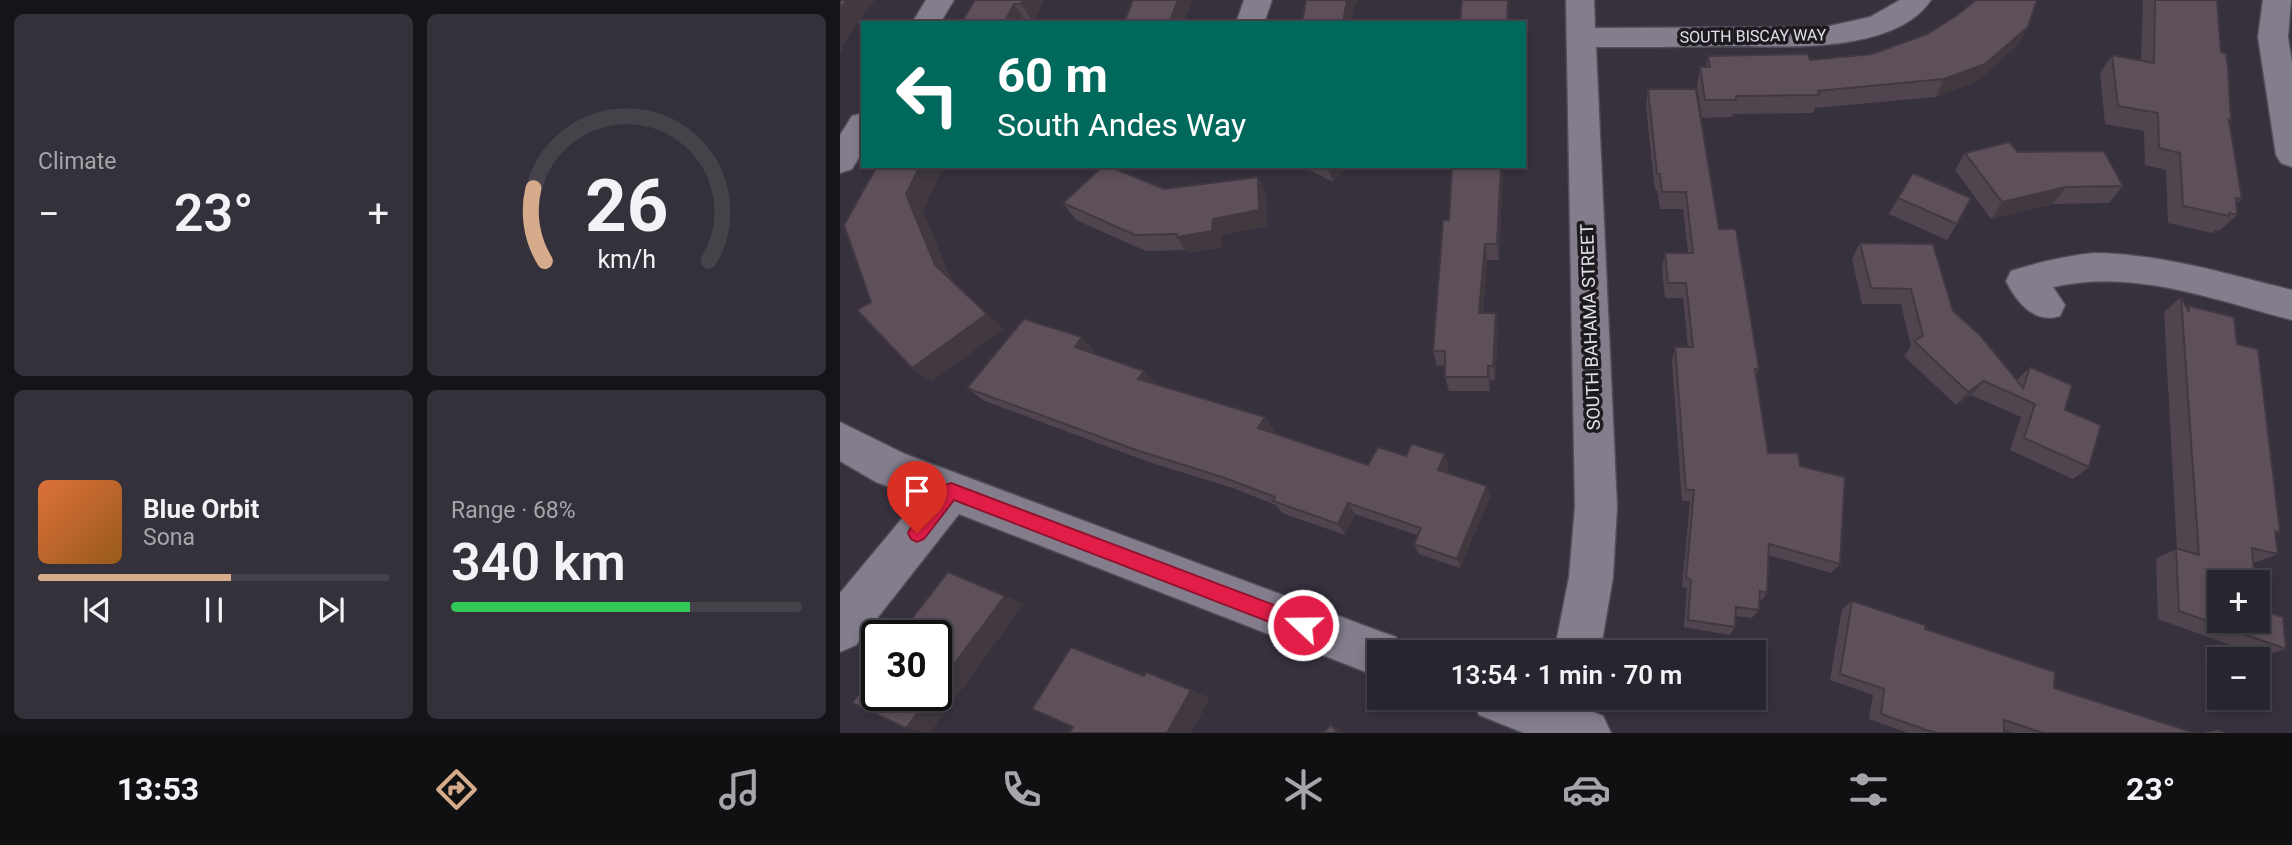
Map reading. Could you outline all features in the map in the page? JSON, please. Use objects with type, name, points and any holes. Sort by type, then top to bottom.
[{"type":"street","points":[[927,21],[940,0]]},
{"type":"street","points":[[1251,21],[1258,0]]},
{"type":"street","name":"SOUTH BAHAMA STREET","points":[[1579,640],[1591,577],[1596,507],[1580,0]]},
{"type":"street","name":"SOUTH BISCAY WAY","points":[[1581,38],[1825,36],[1878,25],[1902,13],[1917,0]]},
{"type":"street","points":[[2277,0],[2273,37],[2292,155]]},
{"type":"street","points":[[840,161],[861,127]]},
{"type":"street","points":[[2047,305],[2024,281],[2066,270],[2106,267],[2171,276],[2292,305]]},
{"type":"street","points":[[840,440],[891,468],[1367,649]]},
{"type":"street","points":[[840,629],[951,491]]},
{"type":"street","points":[[1530,710],[1565,722]]},
{"type":"building","points":[[840,0],[847,0],[840,9]]},
{"type":"building","points":[[975,0],[1023,0],[1021,4],[1014,4],[1005,21],[962,21]]},
{"type":"building","points":[[1133,0],[1178,0],[1170,21],[1110,21],[1125,20]]},
{"type":"building","points":[[1306,0],[1347,0],[1343,21],[1302,21]]},
{"type":"building","points":[[1462,0],[1508,0],[1507,21],[1460,21]]},
{"type":"building","points":[[1976,0],[2037,0],[2028,27],[1985,64],[1944,79],[1818,91],[1819,95],[1736,96],[1736,100],[1705,100],[1700,67],[1710,67],[1708,56],[1808,54],[1810,60],[1872,54],[1927,34]]},
{"type":"building","points":[[2155,0],[2217,0],[2221,52],[2226,53],[2228,69],[2231,121],[2229,120],[2242,199],[2236,198],[2237,215],[2229,213],[2229,216],[2183,206],[2180,153],[2159,148],[2158,113],[2118,106],[2112,55],[2154,63]]},
{"type":"building","points":[[1648,89],[1696,89],[1719,229],[1736,229],[1759,369],[1755,369],[1768,453],[1798,453],[1800,466],[1845,477],[1840,564],[1769,544],[1767,593],[1760,591],[1759,610],[1736,607],[1735,627],[1688,620],[1691,580],[1686,578],[1694,490],[1686,490],[1675,347],[1693,347],[1686,283],[1668,283],[1665,253],[1693,253],[1686,192],[1662,192],[1660,174],[1657,174]]},
{"type":"building","points":[[2009,142],[2018,152],[2104,151],[2123,186],[2066,187],[2002,202],[1965,153]]},
{"type":"building","points":[[876,168],[919,168],[906,194],[935,265],[987,314],[912,368],[857,310],[871,302],[844,225]]},
{"type":"building","points":[[1101,168],[1113,168],[1164,189],[1258,177],[1259,210],[1213,219],[1212,231],[1177,237],[1177,234],[1135,235],[1063,203]]},
{"type":"building","points":[[1452,168],[1501,168],[1497,244],[1485,244],[1479,313],[1496,313],[1493,366],[1488,366],[1488,377],[1445,377],[1445,351],[1433,351],[1443,220],[1449,220]]},
{"type":"building","points":[[1913,173],[1971,198],[1957,224],[1898,198]]},
{"type":"building","points":[[1860,243],[1933,244],[1953,311],[1981,336],[2023,388],[2030,367],[2072,385],[2065,410],[2101,425],[2089,467],[2024,438],[2035,404],[1984,381],[1968,392],[1914,341],[1923,336],[1911,289],[1871,288]]},
{"type":"building","points":[[2181,297],[2189,312],[2189,306],[2234,317],[2237,344],[2258,349],[2280,532],[2275,531],[2278,554],[2252,548],[2254,570],[2207,570],[2207,621],[2179,611],[2176,548],[2199,555]]},
{"type":"building","points":[[1024,319],[1082,337],[1075,347],[1144,371],[1138,379],[1265,417],[1258,428],[1368,465],[1378,447],[1406,456],[1412,444],[1445,454],[1438,470],[1487,486],[1457,559],[1414,544],[1421,528],[1348,503],[1338,524],[1273,501],[1275,497],[1222,477],[1136,450],[967,388]]},
{"type":"building","points":[[948,572],[1005,596],[952,667],[952,620],[911,620]]},
{"type":"building","points":[[1852,601],[1925,625],[1925,629],[2055,672],[2054,688],[2195,733],[2043,733],[2004,720],[2004,733],[1937,733],[1881,714],[1884,689],[1840,674]]},
{"type":"building","points":[[2270,613],[2283,617],[2286,649],[2241,633],[2270,633]]},
{"type":"building","points":[[1071,647],[1144,676],[1146,672],[1191,690],[1167,733],[1069,733],[1073,727],[1032,709]]},
{"type":"building","points":[[861,691],[861,707],[852,703]]},
{"type":"building","points":[[869,711],[919,711],[906,728]]},
{"type":"building","points":[[1331,725],[1338,733],[1323,733]]},
{"type":"route","points":[[917,533],[951,491],[1303,625]]}]
